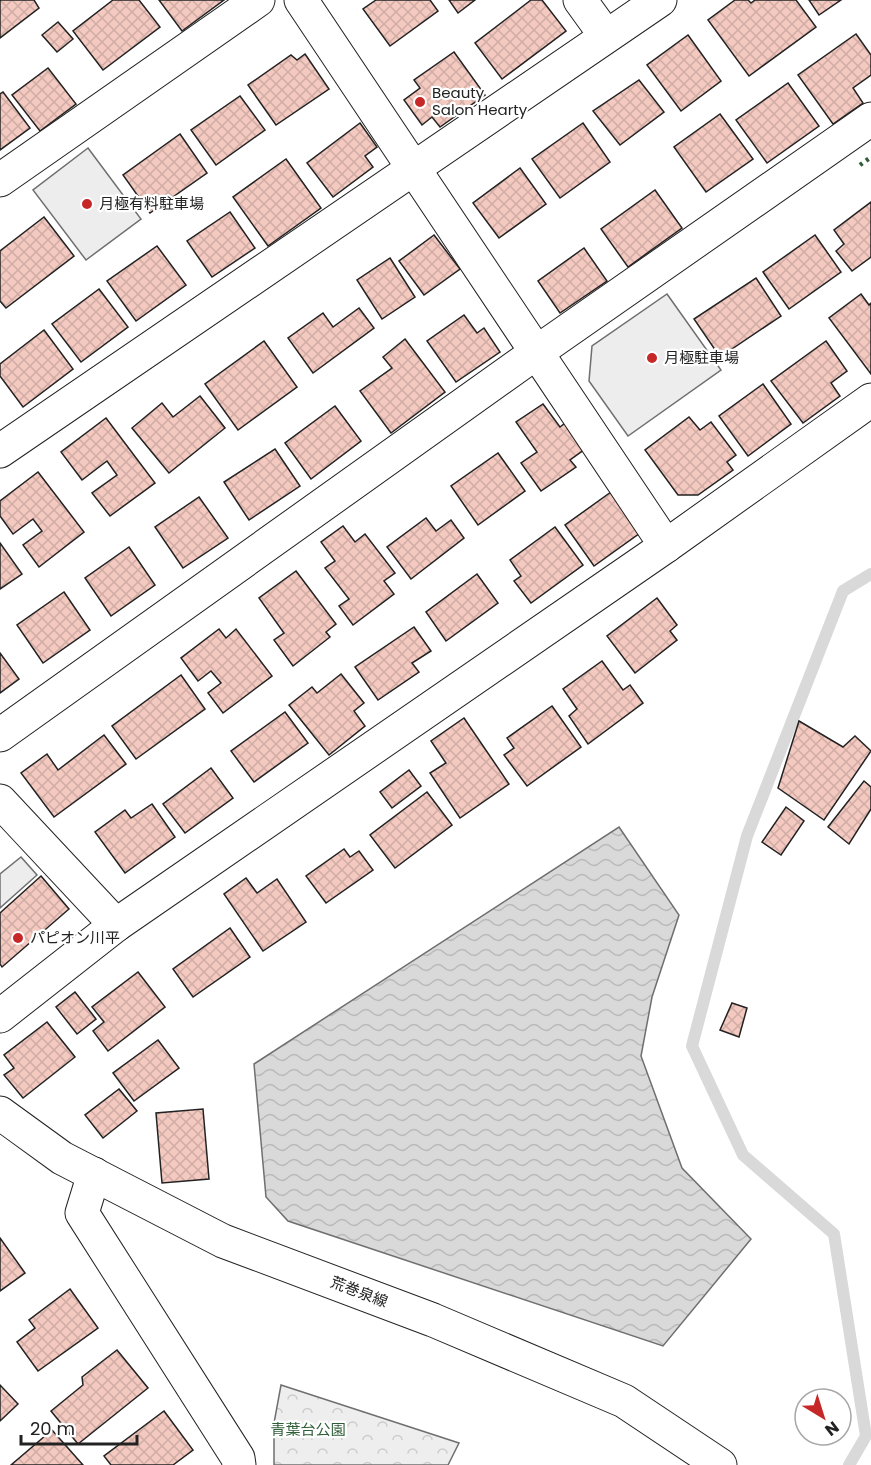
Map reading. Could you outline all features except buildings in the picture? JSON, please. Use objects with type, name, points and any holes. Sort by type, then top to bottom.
[{"type":"street","points":[[0,180],[258,0]]},
{"type":"street","points":[[301,0],[666,546]]},
{"type":"street","points":[[580,0],[606,36]]},
{"type":"street","points":[[0,451],[660,0]]},
{"type":"street","points":[[0,735],[537,352],[871,119]]},
{"type":"street","points":[[0,1016],[116,925],[666,546],[871,400]]},
{"type":"street","points":[[0,801],[116,925]]},
{"type":"street","name":"荒巻泉線","points":[[0,1113],[62,1158],[224,1241],[433,1320],[624,1401],[720,1465]]},
{"type":"street","points":[[94,1174],[82,1213],[186,1374],[238,1458],[239,1465]]},
{"type":"green space","name":"青葉台公園","points":[[281,1385],[459,1443],[448,1465],[274,1465],[274,1423]]},
{"type":"shaded area","name":"月極有料駐車場","points":[[88,148],[141,219],[86,260],[33,190]]},
{"type":"shaded area","name":"月極駐車場","points":[[667,294],[721,370],[628,436],[589,381],[592,346]]},
{"type":"shaded area","points":[[21,857],[37,875],[0,908],[0,874]]},
{"type":"water","points":[[619,827],[679,915],[652,997],[641,1056],[682,1168],[751,1239],[663,1346],[288,1221],[266,1197],[254,1064]]},
{"type":"waterway","points":[[849,1465],[866,1436],[834,1234],[743,1155],[692,1046],[747,836],[843,591],[871,574]]},
{"type":"hedge","points":[[860,165],[871,157]]},
{"type":"place","name":"Beauty Salon Hearty","points":[[420,102]]},
{"type":"place","name":"月極有料駐車場","points":[[87,204]]},
{"type":"place","name":"月極駐車場","points":[[652,358]]},
{"type":"place","name":"パピオン川平","points":[[18,938]]}]
